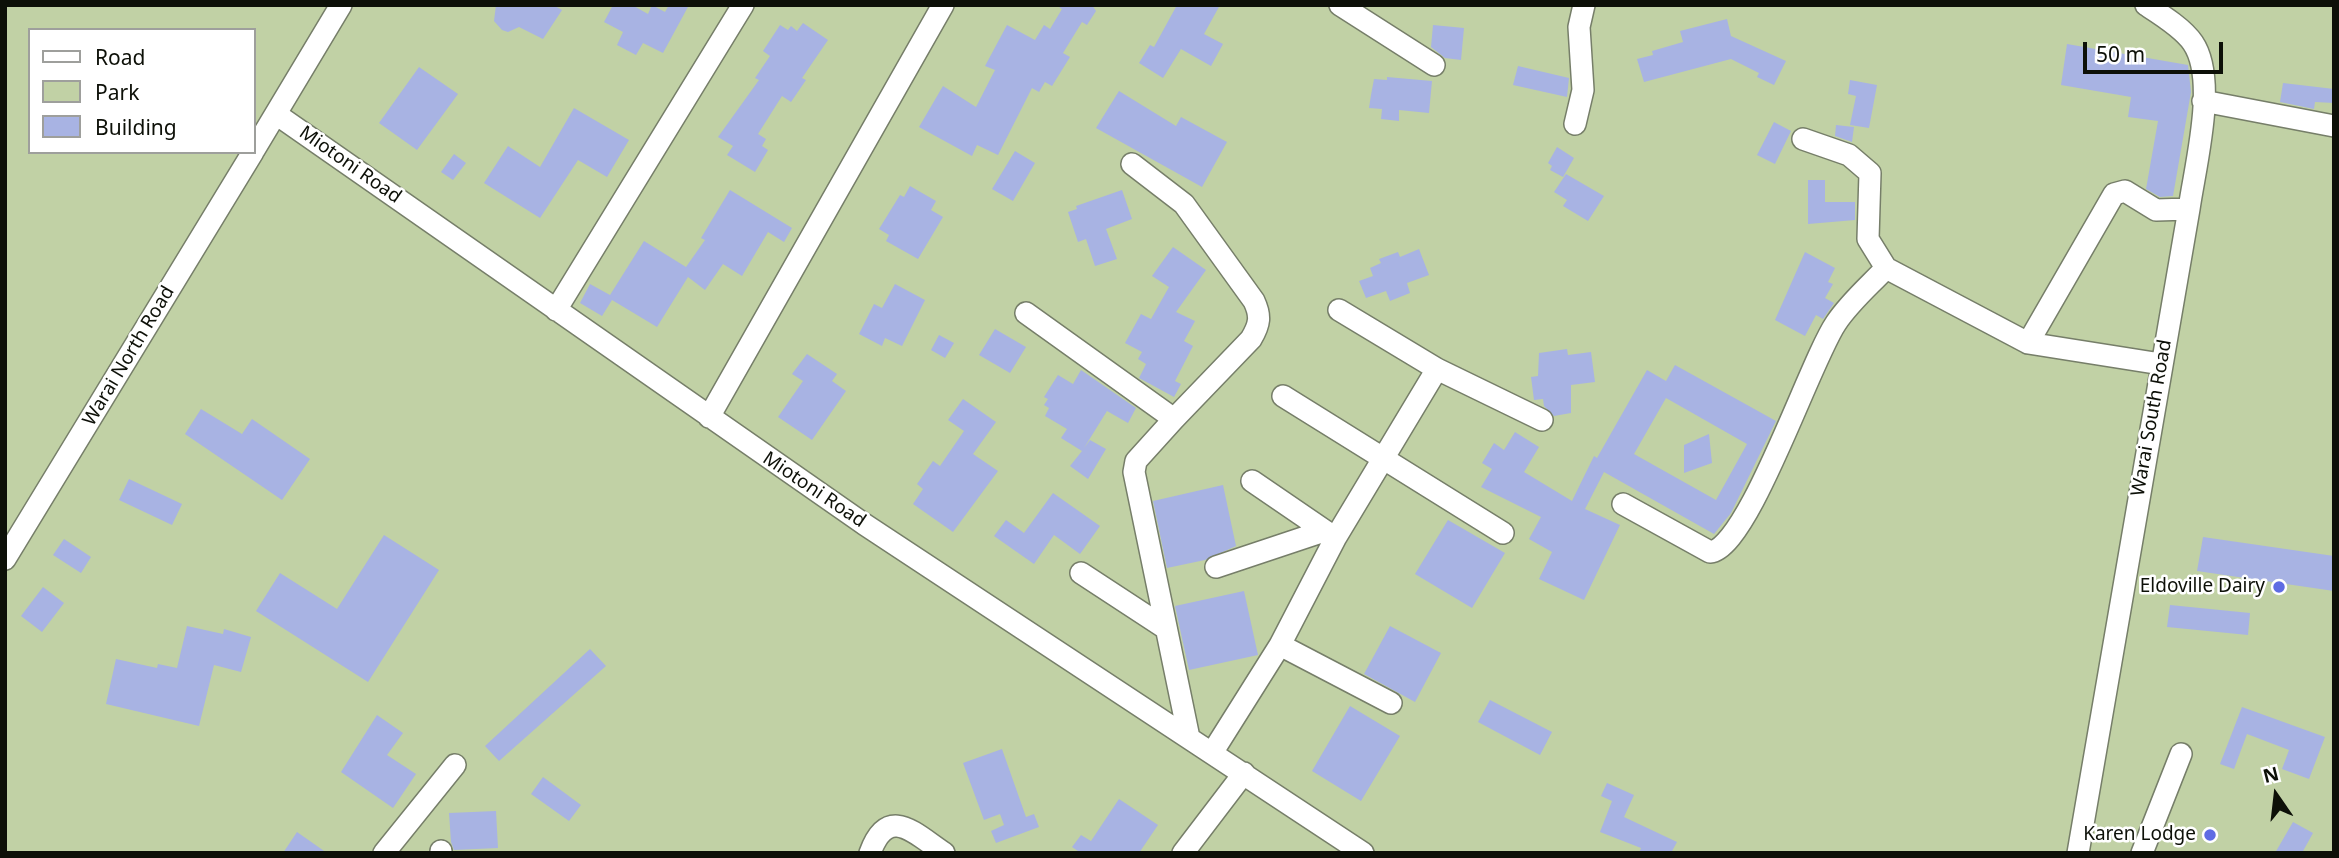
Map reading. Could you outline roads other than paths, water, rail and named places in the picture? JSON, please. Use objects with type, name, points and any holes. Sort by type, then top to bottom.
[{"type":"street","name":"Warai North Road","points":[[256,146],[341,5]]},
{"type":"street","points":[[556,310],[743,5]]},
{"type":"street","points":[[709,417],[943,5]]},
{"type":"street","points":[[1340,5],[1434,65]]},
{"type":"street","points":[[1575,124],[1583,90],[1579,27],[1584,5]]},
{"type":"street","name":"Warai South Road","points":[[2078,853],[2189,209],[2203,101],[2201,58],[2192,41],[2146,5]]},
{"type":"street","points":[[2203,101],[2334,126]]},
{"type":"street","name":"Miotoni Road","points":[[276,114],[864,524],[1363,853]]},
{"type":"street","points":[[1803,139],[1849,155],[1870,173],[1868,239],[1886,268],[2028,343],[2161,364]]},
{"type":"street","name":"Warai North Road","points":[[5,559],[251,154]]},
{"type":"street","points":[[1132,164],[1184,204],[1254,301],[1260,314],[1259,326],[1251,339],[1143,452],[1136,461],[1134,472],[1189,738]]},
{"type":"street","points":[[2028,343],[2114,194],[2125,191],[2157,210],[2189,209]]},
{"type":"street","points":[[1623,504],[1710,552],[1723,548],[1751,507],[1808,375],[1835,324],[1886,268]]},
{"type":"street","points":[[1339,310],[1437,369],[1542,421]]},
{"type":"street","points":[[1026,313],[1174,419]]},
{"type":"street","points":[[1212,753],[1280,645],[1330,534],[1384,459],[1437,369]]},
{"type":"street","points":[[1283,396],[1503,533]]},
{"type":"street","points":[[1252,481],[1330,534]]},
{"type":"street","points":[[1216,567],[1330,534]]},
{"type":"street","points":[[1081,573],[1165,628]]},
{"type":"street","points":[[1280,645],[1391,703]]},
{"type":"street","points":[[2142,853],[2181,754]]},
{"type":"street","points":[[384,853],[455,765]]},
{"type":"street","points":[[1182,853],[1244,773]]},
{"type":"street","points":[[870,853],[876,836],[894,824],[903,825],[944,853]]},
{"type":"place","name":"Eldoville Dairy","points":[[2279,587]]},
{"type":"place","name":"Karen Lodge","points":[[2210,835]]}]
